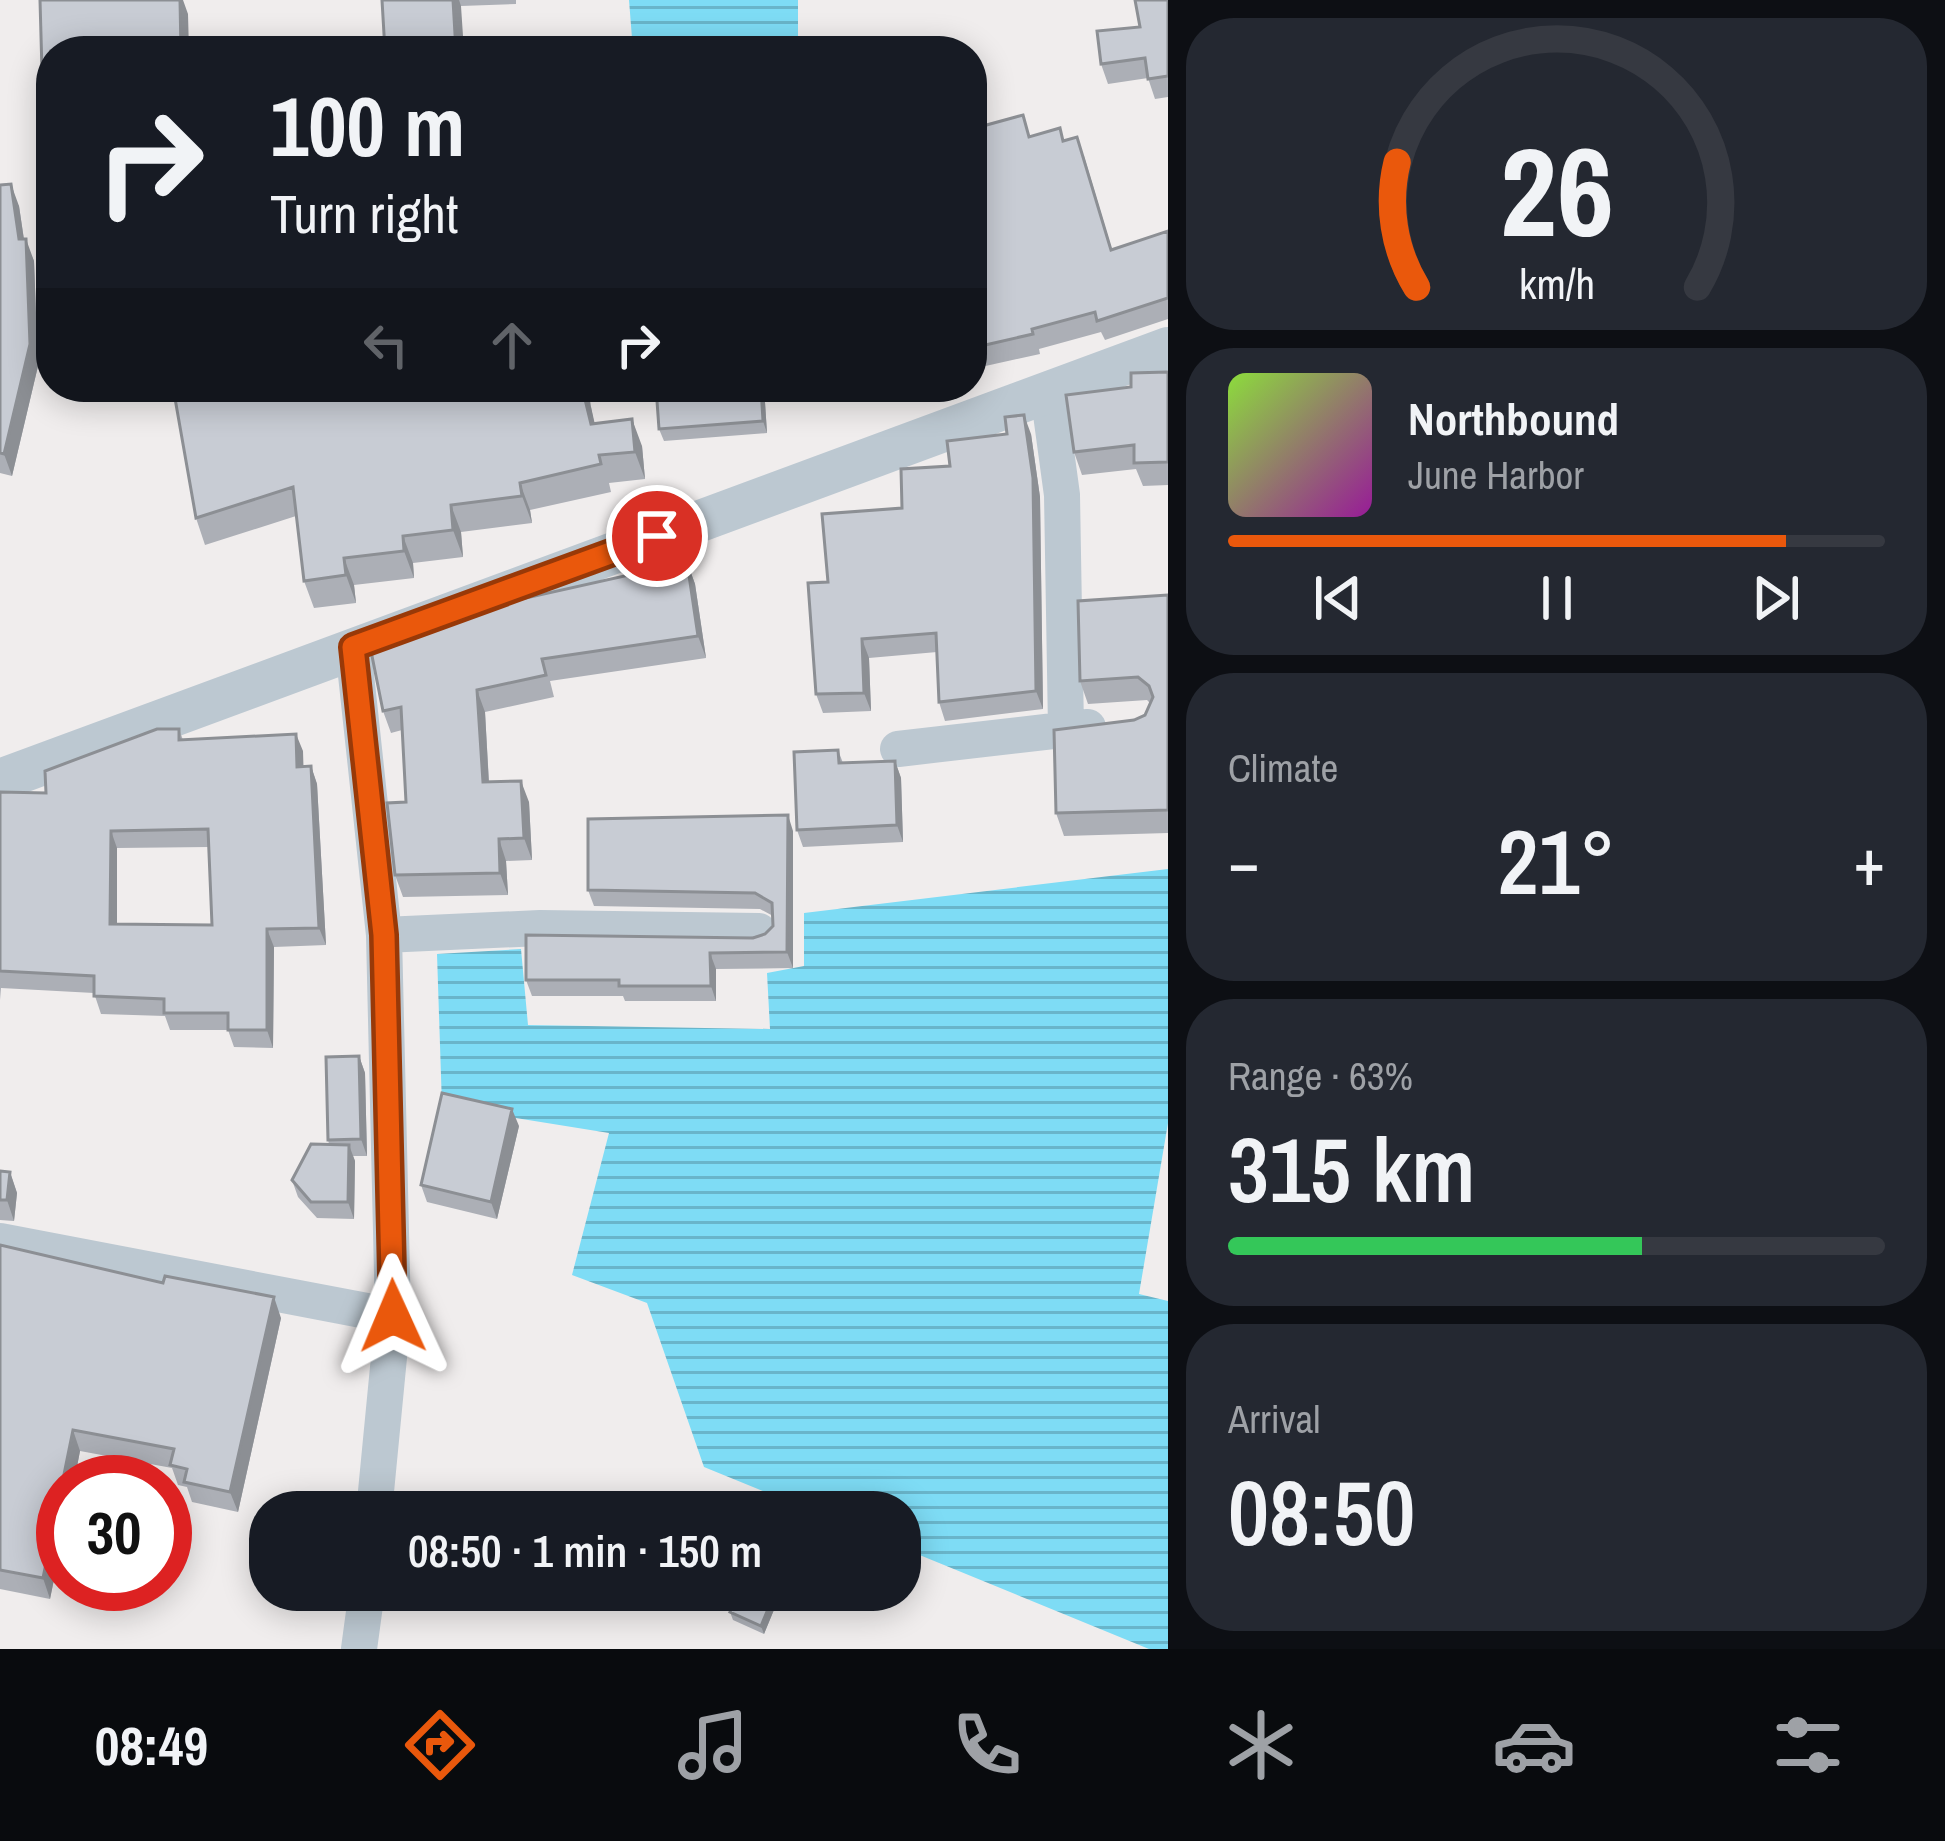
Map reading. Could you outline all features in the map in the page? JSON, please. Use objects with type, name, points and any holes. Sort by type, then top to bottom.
[{"type":"street","points":[[0,780],[1168,348]]},
{"type":"street","points":[[1048,392],[1062,494],[1066,729]]},
{"type":"street","points":[[353,647],[384,935],[393,1316],[376,1491]]},
{"type":"street","points":[[898,749],[1121,723]]},
{"type":"street","points":[[384,935],[540,928],[759,931]]},
{"type":"street","points":[[0,1241],[393,1316]]},
{"type":"street","points":[[359,1649],[364,1611]]},
{"type":"water","points":[[629,0],[798,0],[798,36],[632,36]]},
{"type":"water","points":[[1168,869],[1168,1123],[1139,1294],[1168,1301],[1168,1649],[1149,1649],[921,1556],[921,1491],[763,1491],[704,1467],[647,1303],[572,1275],[609,1133],[442,1106],[437,954],[521,949],[528,1025],[770,1029],[767,973],[804,966],[804,913]]},
{"type":"building","points":[[40,0],[180,0],[181,36],[41,36]]},
{"type":"building","points":[[382,0],[453,0],[455,36],[384,36]]},
{"type":"building","points":[[1135,0],[1168,0],[1168,76],[1148,79],[1145,58],[1101,64],[1097,31],[1140,27]]},
{"type":"building","points":[[1023,115],[1029,137],[1060,128],[1063,141],[1077,137],[1111,250],[1168,231],[1168,298],[1097,321],[1095,312],[987,345],[987,125]]},
{"type":"building","points":[[11,184],[19,239],[26,239],[30,344],[4,454],[0,453],[0,185]]},
{"type":"building","points":[[1168,372],[1168,462],[1134,463],[1134,445],[1074,452],[1066,395],[1131,387],[1131,373]]},
{"type":"building","points":[[176,402],[586,402],[591,424],[632,419],[635,452],[599,455],[601,464],[520,483],[522,496],[451,505],[453,530],[403,536],[404,551],[344,558],[346,575],[304,581],[293,487],[196,518]]},
{"type":"building","points":[[657,402],[762,402],[763,421],[659,429]]},
{"type":"building","points":[[1024,415],[1033,478],[1036,691],[939,702],[936,633],[862,639],[864,693],[816,694],[808,583],[828,582],[822,514],[902,508],[901,469],[950,466],[947,441],[1007,434],[1005,417]]},
{"type":"building","points":[[687,562],[698,636],[542,659],[546,675],[477,690],[483,782],[521,781],[524,838],[499,839],[500,873],[395,875],[387,803],[406,802],[401,707],[383,711],[370,646],[459,613]]},
{"type":"building","points":[[1168,595],[1168,810],[1056,813],[1054,730],[1134,720],[1145,715],[1153,697],[1138,677],[1080,681],[1078,601]]},
{"type":"building","points":[[157,729],[179,729],[179,740],[296,734],[297,767],[311,766],[319,928],[267,929],[267,1030],[228,1030],[228,1013],[164,1013],[164,999],[94,996],[94,976],[0,971],[0,792],[46,793],[45,771]],"holes":[[[208,829],[212,925],[110,924],[111,831]]]},
{"type":"building","points":[[838,750],[839,763],[895,761],[897,825],[797,830],[794,752]]},
{"type":"building","points":[[788,815],[787,952],[710,953],[711,986],[526,980],[526,935],[753,938],[773,926],[772,903],[755,893],[588,890],[588,819]]},
{"type":"building","points":[[359,1056],[361,1139],[328,1140],[326,1057]]},
{"type":"building","points":[[442,1093],[512,1109],[491,1202],[421,1185]]},
{"type":"building","points":[[311,1144],[349,1145],[348,1202],[311,1202],[292,1180]]},
{"type":"building","points":[[0,1171],[10,1172],[7,1200],[0,1200]]},
{"type":"building","points":[[0,1245],[163,1283],[165,1276],[274,1297],[230,1492],[192,1484],[192,1455],[172,1455],[174,1449],[73,1430],[68,1455],[36,1455],[36,1577],[0,1570]]},
{"type":"building","points":[[730,1611],[767,1611],[761,1626]]},
{"type":"route","points":[[393,1316],[384,935],[353,647],[657,536]]}]
